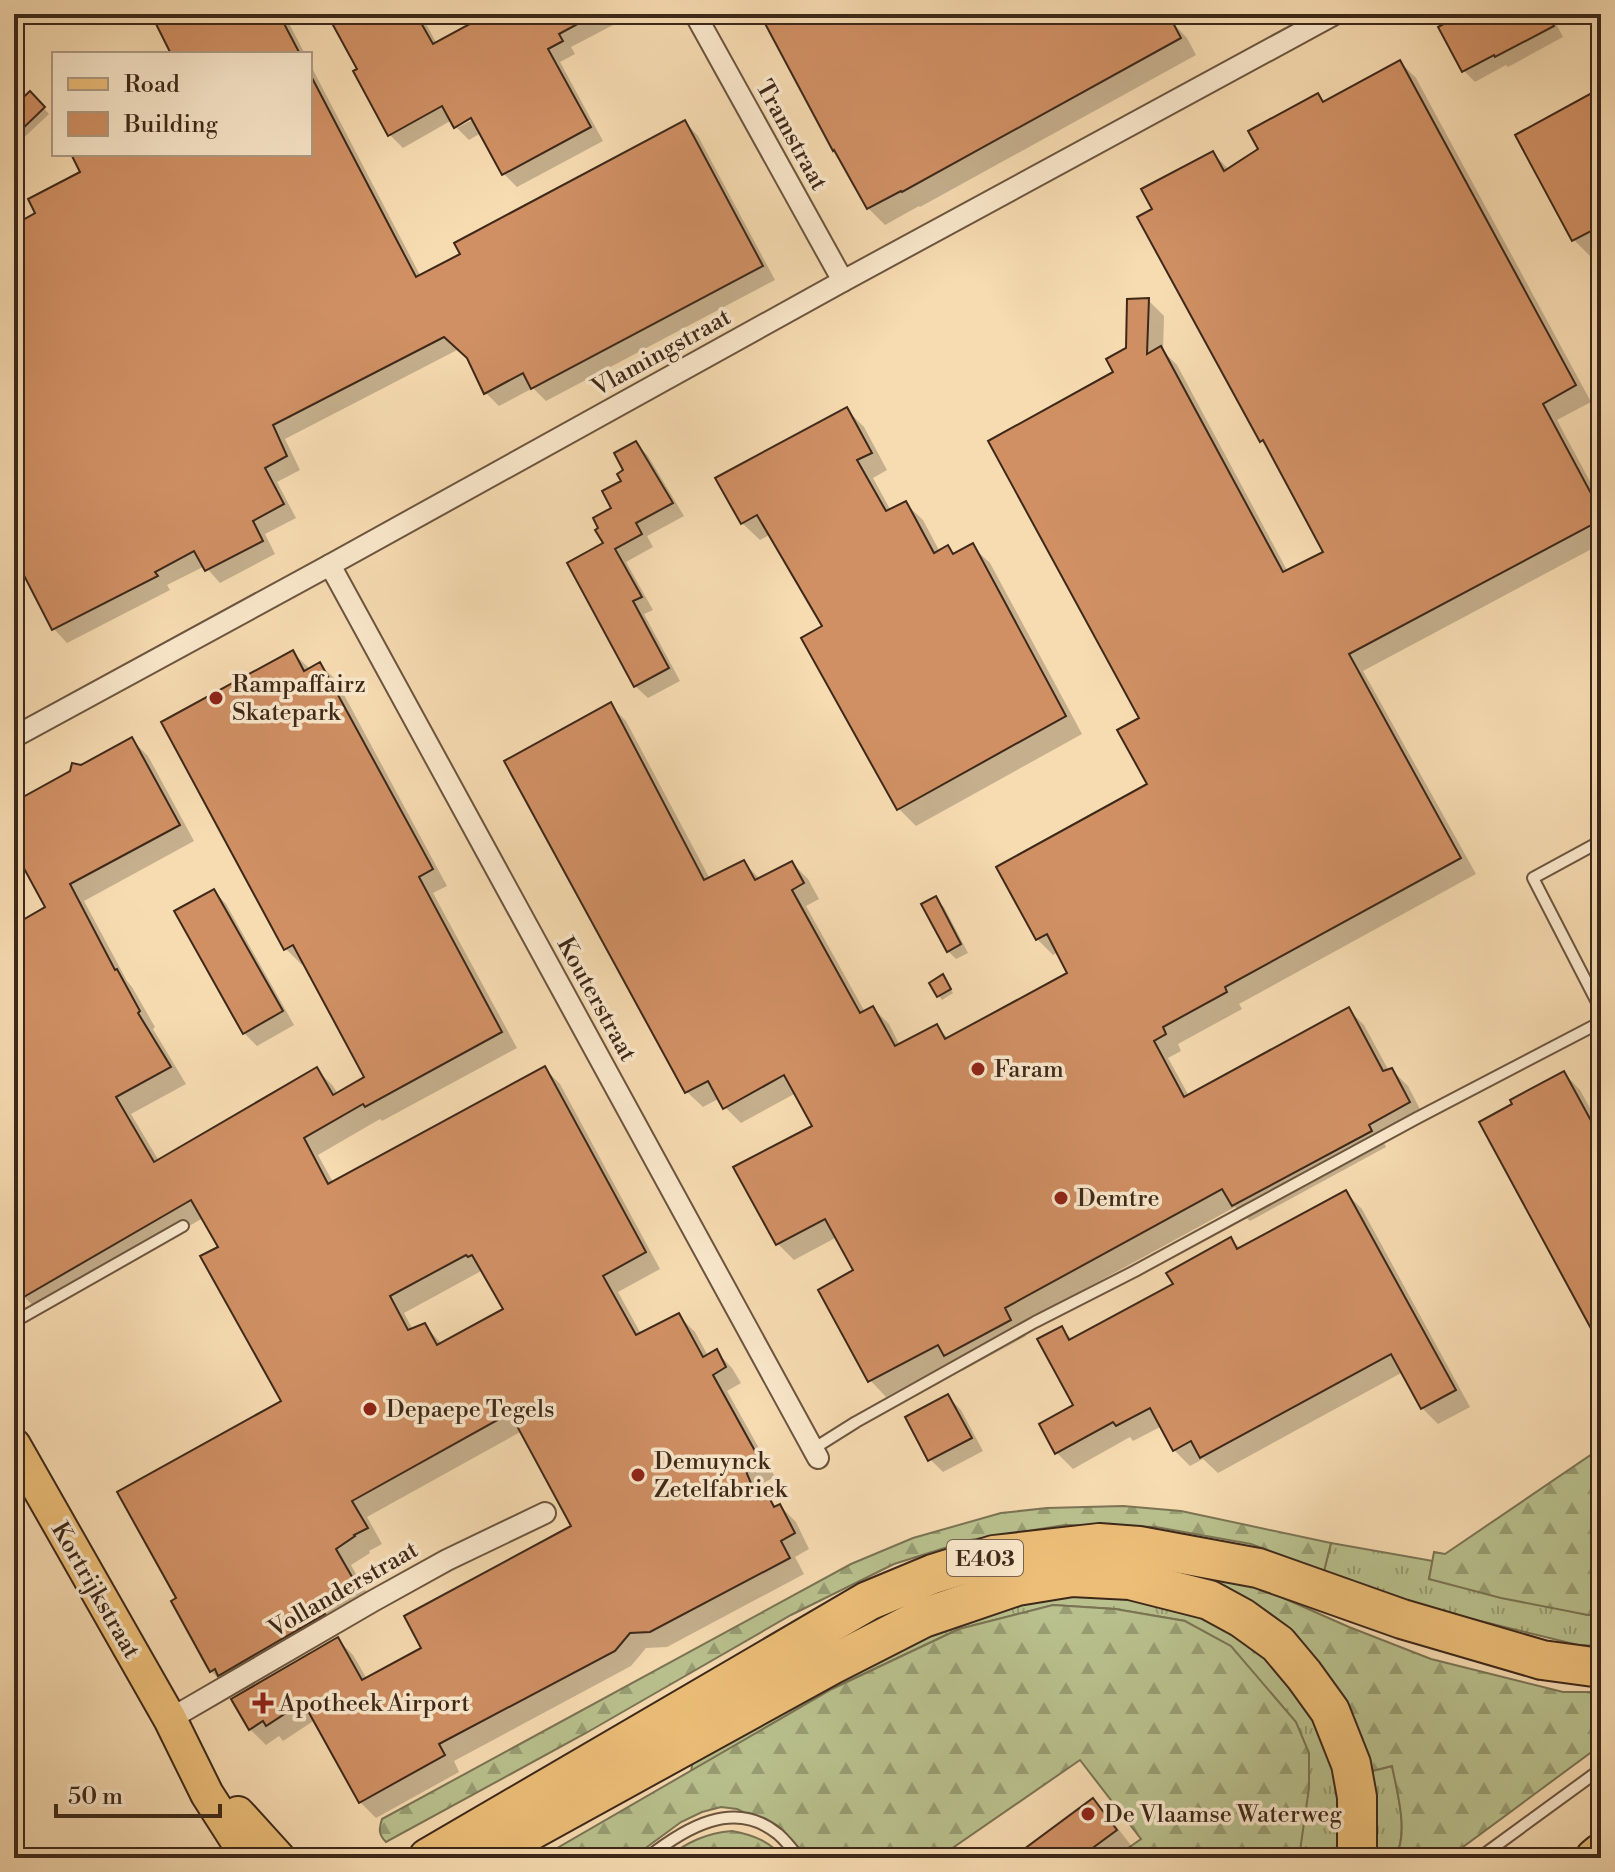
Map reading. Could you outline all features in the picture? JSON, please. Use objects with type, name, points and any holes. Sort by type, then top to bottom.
[{"type":"highway","name":"E403","points":[[428,1858],[868,1601],[933,1574],[994,1555],[1099,1543],[1139,1546],[1258,1568],[1402,1619],[1486,1644],[1542,1660],[1601,1668]]},
{"type":"highway","name":"E403","points":[[481,1858],[831,1665],[923,1618],[1017,1586],[1072,1577],[1130,1580],[1209,1600],[1242,1618],[1278,1644],[1330,1711],[1351,1764],[1357,1797],[1355,1858]]},
{"type":"highway","points":[[1595,1858],[1601,1853]]},
{"type":"main road","name":"Kortrijkstraat","points":[[14,1445],[174,1727],[207,1794],[248,1858]]},
{"type":"main road","name":"Kortrijkstraat","points":[[174,1727],[219,1789],[279,1858]]},
{"type":"street","name":"Tramstraat","points":[[695,14],[843,281]]},
{"type":"street","name":"Vlamingstraat","points":[[14,737],[1335,14]]},
{"type":"street","name":"Kouterstraat","points":[[330,565],[816,1454]]},
{"type":"street","name":"Vollanderstraat","points":[[174,1727],[386,1594],[447,1560],[545,1513]]},
{"type":"lane","points":[[1601,841],[1533,878],[1601,1010]]},
{"type":"lane","points":[[816,1454],[856,1422],[1035,1322],[1601,1022]]},
{"type":"lane","points":[[14,1322],[183,1226]]},
{"type":"lane","points":[[1479,1858],[1601,1769]]},
{"type":"lane","points":[[647,1858],[669,1840],[701,1824],[733,1816],[757,1821],[779,1835],[799,1858]]},
{"type":"green space","points":[[1601,1448],[1601,1614],[1588,1615],[1501,1598],[1429,1579],[1434,1552],[1445,1554]]},
{"type":"green space","points":[[1123,1506],[1181,1511],[1331,1543],[1324,1571],[1251,1544],[1156,1527],[1065,1525],[970,1540],[894,1564],[791,1615],[586,1733],[386,1842],[382,1836],[382,1819],[851,1564],[913,1538],[1001,1513]]},
{"type":"green space","points":[[1331,1543],[1433,1561],[1429,1579],[1588,1615],[1601,1614],[1601,1646],[1578,1645],[1424,1607],[1324,1571]]},
{"type":"green space","points":[[1073,1556],[1224,1576],[1431,1659],[1563,1692],[1601,1692],[1601,1745],[1448,1858],[1394,1858],[1399,1849],[1402,1826],[1392,1766],[1368,1772],[1311,1659],[1122,1572],[821,1657],[804,1649],[953,1582]]},
{"type":"green space","points":[[1058,1592],[1140,1595],[1201,1613],[1246,1638],[1283,1670],[1312,1716],[1332,1765],[1338,1803],[1338,1843],[1334,1858],[1299,1858],[1302,1850],[1185,1621],[1115,1609],[1053,1605],[959,1629],[832,1689],[691,1772],[693,1759],[910,1638]]},
{"type":"green space","points":[[1053,1605],[1115,1609],[1185,1621],[1231,1646],[1296,1722],[1309,1753],[1309,1788],[1299,1858],[1114,1858],[1141,1839],[1080,1760],[938,1858],[879,1858],[872,1848],[858,1858],[809,1858],[779,1829],[737,1809],[721,1807],[681,1822],[632,1858],[540,1858],[832,1689],[959,1629]]},
{"type":"green space","points":[[1392,1766],[1401,1813],[1399,1849],[1394,1858],[1369,1858],[1368,1772]]},
{"type":"green space","points":[[732,1831],[760,1840],[783,1858],[666,1858],[698,1839]]},
{"type":"building","points":[[151,14],[279,14],[299,52],[170,52]]},
{"type":"building","points":[[327,14],[416,14],[433,44],[488,14],[596,14],[559,34],[563,41],[548,49],[591,127],[502,175],[471,118],[454,128],[442,106],[388,136]]},
{"type":"building","points":[[760,14],[959,14],[962,20],[974,14],[1161,14],[1165,21],[1171,19],[1181,38],[867,209]]},
{"type":"building","points":[[1462,14],[1548,14],[1554,26],[1462,72],[1438,27]]},
{"type":"building","points":[[1400,60],[1576,385],[1543,404],[1601,512],[1601,520],[1349,654],[1461,858],[1225,987],[1227,992],[1163,1027],[1166,1034],[1154,1041],[1184,1097],[1349,1007],[1383,1071],[1392,1068],[1410,1102],[1369,1125],[1372,1131],[1232,1206],[1222,1189],[1005,1308],[1011,1320],[944,1356],[938,1345],[868,1382],[818,1290],[853,1270],[825,1219],[776,1245],[733,1167],[812,1126],[784,1075],[723,1109],[708,1081],[685,1093],[504,761],[611,702],[704,880],[744,860],[755,880],[792,861],[804,883],[792,890],[860,1013],[873,1006],[895,1046],[937,1024],[945,1039],[1067,973],[1047,934],[1036,940],[996,867],[1147,784],[1117,730],[1139,718],[988,441],[1113,372],[1106,359],[1126,348],[1127,299],[1149,298],[1147,354],[1161,346],[1283,572],[1323,552],[1137,217],[1152,209],[1141,189],[1213,151],[1224,171],[1258,149],[1248,131],[1318,93],[1323,102]]},
{"type":"building","points":[[312,78],[416,277],[460,254],[454,243],[685,120],[763,266],[531,389],[523,373],[484,394],[467,358],[444,337],[273,425],[287,456],[265,468],[284,504],[253,521],[263,541],[205,571],[194,551],[155,572],[158,576],[52,630],[14,556],[14,225],[35,213],[28,199],[80,172],[72,156],[312,156]]},
{"type":"building","points":[[1601,88],[1601,226],[1572,241],[1515,135]]},
{"type":"building","points":[[30,91],[45,107],[14,137],[14,106]]},
{"type":"building","points":[[847,407],[872,453],[857,460],[886,511],[906,501],[934,553],[948,545],[953,554],[973,543],[1066,716],[897,810],[801,638],[822,626],[757,515],[741,524],[715,478]]},
{"type":"building","points":[[636,441],[673,503],[636,523],[642,534],[615,549],[642,597],[633,601],[669,668],[634,687],[567,563],[603,543],[595,530],[598,528],[593,518],[611,508],[602,491],[621,481],[617,474],[623,470],[614,453]]},
{"type":"building","points":[[293,650],[304,671],[320,662],[433,869],[419,877],[502,1032],[304,1138],[328,1184],[545,1066],[646,1252],[603,1276],[636,1335],[679,1313],[703,1357],[717,1349],[726,1367],[713,1375],[760,1460],[745,1469],[758,1500],[768,1495],[774,1507],[780,1504],[795,1533],[781,1541],[790,1558],[650,1632],[630,1633],[615,1651],[439,1744],[445,1755],[359,1803],[303,1702],[266,1726],[263,1721],[249,1730],[231,1699],[338,1637],[362,1680],[421,1648],[404,1616],[571,1526],[510,1413],[352,1501],[368,1528],[336,1549],[359,1589],[323,1610],[325,1614],[218,1676],[215,1669],[210,1672],[171,1601],[176,1598],[117,1492],[281,1401],[200,1256],[218,1247],[191,1200],[22,1298],[14,1284],[14,925],[45,907],[14,850],[14,802],[70,771],[72,763],[81,765],[132,737],[180,825],[70,884],[140,1011],[138,1013],[171,1067],[116,1097],[154,1162],[317,1067],[333,1095],[364,1077],[293,945],[284,950],[161,722]],"holes":[[[466,1255],[472,1255],[503,1309],[437,1345],[425,1323],[408,1330],[390,1296]]]},
{"type":"building","points":[[214,889],[283,1011],[243,1034],[174,911]]},
{"type":"building","points":[[936,896],[961,944],[947,952],[921,904]]},
{"type":"building","points":[[943,974],[951,989],[937,997],[929,983]]},
{"type":"building","points":[[1564,1071],[1601,1139],[1601,1347],[1479,1122],[1512,1104],[1510,1100]]},
{"type":"building","points":[[1346,1190],[1456,1390],[1421,1409],[1391,1354],[1200,1458],[1191,1441],[1173,1451],[1150,1408],[1116,1426],[1113,1422],[1055,1454],[1039,1424],[1073,1405],[1037,1339],[1062,1326],[1069,1340],[1173,1284],[1166,1273],[1231,1237],[1237,1249]]},
{"type":"building","points":[[948,1394],[972,1438],[928,1461],[905,1417]]},
{"type":"building","name":"De Vlaamse Waterweg","points":[[1093,1798],[1117,1830],[1079,1858],[1012,1858]]},
{"type":"place","name":"Rampaffairz Skatepark","points":[[216,698]]},
{"type":"place","name":"Faram","points":[[978,1069]]},
{"type":"place","name":"Demtre","points":[[1061,1198]]},
{"type":"place","name":"Depaepe Tegels","points":[[370,1409]]},
{"type":"place","name":"Demuynck Zetelfabriek","points":[[638,1475]]},
{"type":"place","name":"Apotheek Airport","points":[[263,1703]]},
{"type":"place","name":"De Vlaamse Waterweg","points":[[1088,1814]]}]
